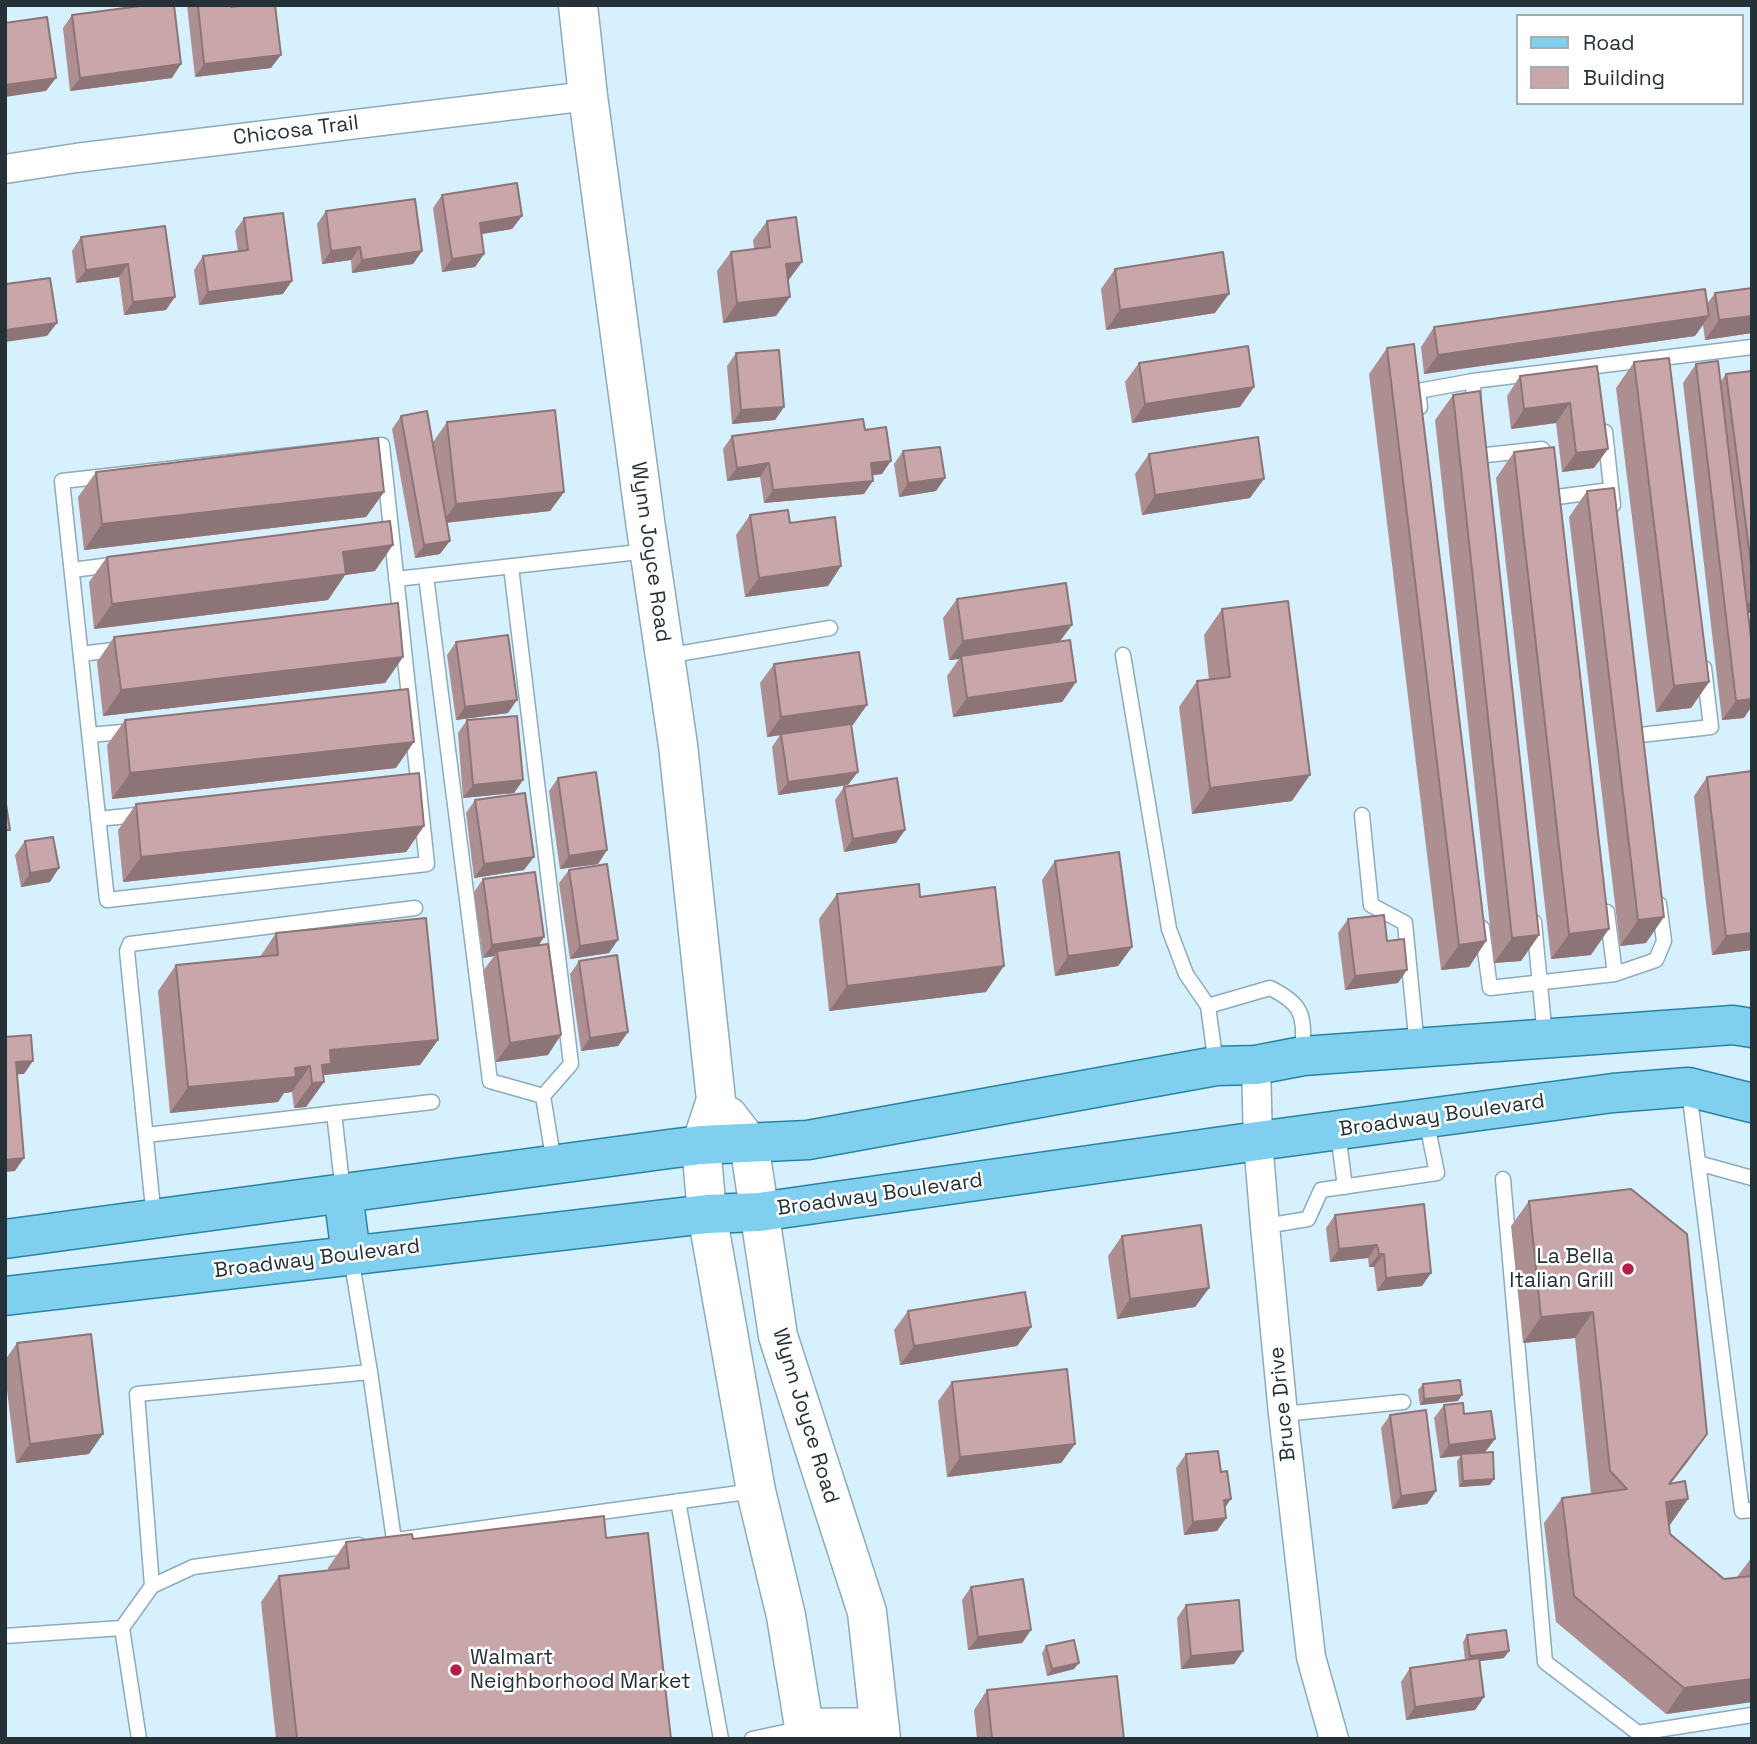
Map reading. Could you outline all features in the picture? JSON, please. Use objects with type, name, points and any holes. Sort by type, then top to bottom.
[{"type":"main road","name":"Wynn Joyce Road","points":[[578,5],[649,551],[678,745],[716,1100],[701,1145],[707,1214],[756,1490],[786,1616],[805,1733]]},
{"type":"main road","points":[[5,1239],[701,1145],[808,1140],[1216,1066],[1256,1065],[1303,1056],[1733,1025],[1752,1028]]},
{"type":"main road","name":"Broadway Boulevard","points":[[5,1296],[707,1214],[759,1212],[1613,1093],[1688,1087],[1752,1103]]},
{"type":"main road","name":"Wynn Joyce Road","points":[[716,1100],[749,1143],[778,1336],[867,1612],[880,1733]]},
{"type":"main road","points":[[343,1193],[351,1255]]},
{"type":"main road","points":[[805,1733],[880,1733]]},
{"type":"street","name":"Chicosa Trail","points":[[5,169],[588,96]]},
{"type":"street","name":"Bruce Drive","points":[[1256,1065],[1258,1141],[1265,1226],[1311,1657],[1334,1739]]},
{"type":"lane","points":[[1421,419],[1418,391],[1473,381],[1598,373],[1667,364],[1752,347]]},
{"type":"lane","points":[[1473,381],[1478,472]]},
{"type":"lane","points":[[1604,421],[1615,517]]},
{"type":"lane","points":[[1476,444],[1542,449],[1548,493],[1612,490]]},
{"type":"lane","points":[[382,445],[384,530],[396,579],[393,612],[412,786],[427,864],[107,900],[72,570],[62,481],[382,445]]},
{"type":"lane","points":[[396,579],[649,551]]},
{"type":"lane","points":[[72,570],[127,563]]},
{"type":"lane","points":[[511,567],[571,1064],[543,1096]]},
{"type":"lane","points":[[426,576],[490,1081],[543,1096]]},
{"type":"lane","points":[[665,656],[830,628]]},
{"type":"lane","points":[[81,654],[134,647]]},
{"type":"lane","points":[[1123,655],[1169,929],[1186,974],[1208,1006],[1216,1066]]},
{"type":"lane","points":[[1640,735],[1711,727],[1703,659]]},
{"type":"lane","points":[[90,735],[145,729]]},
{"type":"lane","points":[[98,819],[154,813]]},
{"type":"lane","points":[[1362,815],[1371,905],[1405,923],[1417,1048]]},
{"type":"lane","points":[[1480,911],[1490,988],[1615,974],[1656,960],[1664,941],[1657,886]]},
{"type":"lane","points":[[1604,893],[1615,974]]},
{"type":"lane","points":[[154,1219],[127,951],[130,944],[415,908]]},
{"type":"lane","points":[[1533,913],[1545,1039]]},
{"type":"lane","points":[[1208,1006],[1270,988],[1289,998],[1302,1015],[1303,1056]]},
{"type":"lane","points":[[1688,1087],[1742,1511],[1752,1510]]},
{"type":"lane","points":[[543,1096],[554,1164]]},
{"type":"lane","points":[[146,1135],[432,1102]]},
{"type":"lane","points":[[334,1113],[343,1193]]},
{"type":"lane","points":[[1265,1226],[1308,1219],[1321,1190],[1437,1173],[1426,1118]]},
{"type":"lane","points":[[1338,1130],[1345,1187]]},
{"type":"lane","points":[[1698,1163],[1752,1178]]},
{"type":"lane","points":[[1503,1179],[1545,1662],[1638,1733],[1752,1715]]},
{"type":"lane","points":[[351,1255],[370,1372],[382,1542]]},
{"type":"lane","points":[[152,1586],[136,1394],[370,1372]]},
{"type":"lane","points":[[1283,1414],[1403,1402]]},
{"type":"lane","points":[[139,1739],[122,1628],[152,1586],[193,1567],[756,1490]]},
{"type":"lane","points":[[678,1501],[721,1739]]},
{"type":"lane","points":[[5,1636],[122,1628]]},
{"type":"lane","points":[[752,1739],[805,1733]]},
{"type":"building","points":[[148,5],[174,5],[181,64],[80,78],[72,15]]},
{"type":"building","points":[[198,5],[275,5],[281,55],[204,64]]},
{"type":"building","points":[[47,17],[56,78],[5,85],[5,23]]},
{"type":"building","points":[[517,183],[522,216],[480,223],[484,254],[452,259],[442,195]]},
{"type":"building","points":[[415,199],[422,251],[362,260],[360,247],[331,251],[326,211]]},
{"type":"building","points":[[283,213],[292,281],[208,292],[203,256],[248,250],[244,218]]},
{"type":"building","points":[[796,217],[802,262],[786,264],[790,297],[737,303],[731,252],[770,247],[767,221]]},
{"type":"building","points":[[165,226],[175,297],[133,302],[128,264],[86,270],[81,237]]},
{"type":"building","points":[[1223,252],[1229,294],[1120,310],[1115,269]]},
{"type":"building","points":[[5,277],[6,284],[50,278],[57,323],[5,330]]},
{"type":"building","points":[[1752,288],[1752,316],[1719,320],[1715,293]]},
{"type":"building","points":[[1705,289],[1709,316],[1438,355],[1434,327]]},
{"type":"building","points":[[1414,344],[1486,941],[1459,945],[1387,348]]},
{"type":"building","points":[[1248,346],[1254,387],[1145,404],[1139,363]]},
{"type":"building","points":[[779,350],[784,407],[741,410],[736,353]]},
{"type":"building","points":[[1669,358],[1709,682],[1674,686],[1634,362]]},
{"type":"building","points":[[1718,361],[1752,647],[1752,699],[1736,701],[1696,364]]},
{"type":"building","points":[[1597,366],[1608,449],[1576,453],[1570,403],[1524,409],[1520,376]]},
{"type":"building","points":[[1752,371],[1752,572],[1726,374]]},
{"type":"building","points":[[1480,391],[1539,935],[1512,938],[1453,395]]},
{"type":"building","points":[[555,410],[564,492],[456,504],[447,422]]},
{"type":"building","points":[[427,411],[450,541],[424,545],[401,416]]},
{"type":"building","points":[[863,419],[865,430],[886,427],[891,461],[871,463],[873,481],[773,490],[769,463],[737,468],[732,436]]},
{"type":"building","points":[[1258,437],[1264,479],[1155,495],[1149,454]]},
{"type":"building","points":[[378,438],[384,492],[102,524],[96,472]]},
{"type":"building","points":[[940,447],[945,478],[908,483],[903,451]]},
{"type":"building","points":[[1554,447],[1609,929],[1569,934],[1514,452]]},
{"type":"building","points":[[1614,488],[1664,917],[1638,920],[1587,491]]},
{"type":"building","points":[[788,510],[790,523],[835,517],[841,566],[759,578],[750,515]]},
{"type":"building","points":[[390,521],[393,545],[343,552],[346,574],[112,604],[107,557]]},
{"type":"building","points":[[1066,583],[1072,625],[963,641],[957,599]]},
{"type":"building","points":[[1288,601],[1310,775],[1210,788],[1197,681],[1230,677],[1222,609]]},
{"type":"building","points":[[398,603],[403,657],[121,690],[114,637]]},
{"type":"building","points":[[508,635],[517,700],[465,707],[456,642]]},
{"type":"building","points":[[1070,640],[1076,682],[967,698],[961,656]]},
{"type":"building","points":[[859,652],[867,705],[781,717],[774,664]]},
{"type":"building","points":[[408,689],[414,742],[130,773],[125,720]]},
{"type":"building","points":[[517,716],[523,780],[473,785],[467,720]]},
{"type":"building","points":[[851,724],[858,772],[788,782],[781,734]]},
{"type":"building","points":[[1752,771],[1752,933],[1726,936],[1707,777]]},
{"type":"building","points":[[596,772],[607,850],[569,856],[558,778]]},
{"type":"building","points":[[419,773],[424,826],[141,857],[136,804]]},
{"type":"building","points":[[897,778],[905,830],[853,839],[844,787]]},
{"type":"building","points":[[525,793],[534,857],[484,864],[475,800]]},
{"type":"building","points":[[5,798],[10,830],[5,830]]},
{"type":"building","points":[[53,837],[59,868],[30,873],[25,841]]},
{"type":"building","points":[[1119,852],[1132,947],[1068,956],[1055,861]]},
{"type":"building","points":[[607,864],[618,940],[580,946],[569,870]]},
{"type":"building","points":[[535,872],[544,937],[492,945],[483,879]]},
{"type":"building","points":[[919,884],[920,897],[995,887],[1004,966],[847,986],[837,894]]},
{"type":"building","points":[[1384,915],[1387,941],[1404,939],[1407,970],[1355,976],[1348,919]]},
{"type":"building","points":[[426,918],[438,1040],[330,1050],[331,1064],[322,1065],[324,1082],[312,1083],[310,1066],[295,1068],[296,1077],[188,1087],[176,965],[278,955],[276,933]]},
{"type":"building","points":[[548,944],[561,1035],[510,1043],[497,951]]},
{"type":"building","points":[[617,955],[628,1032],[590,1038],[579,961]]},
{"type":"building","points":[[31,1035],[33,1061],[16,1062],[24,1158],[5,1160],[5,1037]]},
{"type":"building","points":[[1631,1189],[1687,1234],[1707,1434],[1669,1484],[1685,1481],[1688,1499],[1666,1502],[1670,1534],[1724,1579],[1752,1576],[1752,1679],[1684,1688],[1574,1596],[1562,1498],[1627,1489],[1610,1471],[1593,1312],[1541,1317],[1529,1201]]},
{"type":"building","points":[[1424,1204],[1431,1273],[1386,1278],[1384,1254],[1379,1254],[1377,1245],[1339,1249],[1335,1215]]},
{"type":"building","points":[[1201,1225],[1209,1288],[1130,1299],[1122,1236]]},
{"type":"building","points":[[1025,1292],[1031,1327],[914,1346],[908,1311]]},
{"type":"building","points":[[91,1334],[103,1434],[30,1444],[17,1343]]},
{"type":"building","points":[[1067,1369],[1075,1444],[960,1457],[952,1382]]},
{"type":"building","points":[[1460,1380],[1462,1395],[1424,1399],[1423,1384]]},
{"type":"building","points":[[1463,1403],[1464,1414],[1491,1411],[1495,1439],[1449,1445],[1444,1405]]},
{"type":"building","points":[[1426,1410],[1436,1491],[1401,1496],[1390,1415]]},
{"type":"building","points":[[1218,1451],[1221,1472],[1227,1471],[1231,1499],[1224,1500],[1226,1518],[1193,1522],[1186,1454]]},
{"type":"building","points":[[1493,1452],[1494,1479],[1463,1481],[1461,1454]]},
{"type":"building","name":"Walmart Neighborhood Market","points":[[604,1516],[606,1538],[648,1533],[671,1739],[297,1739],[279,1576],[349,1568],[346,1542],[412,1534],[413,1539]]},
{"type":"building","points":[[1023,1579],[1031,1630],[978,1637],[971,1587]]},
{"type":"building","points":[[1239,1600],[1243,1651],[1191,1656],[1186,1605]]},
{"type":"building","points":[[1506,1630],[1509,1651],[1470,1656],[1467,1635]]},
{"type":"building","points":[[1074,1640],[1079,1663],[1052,1669],[1046,1646]]},
{"type":"building","points":[[1479,1658],[1484,1697],[1415,1707],[1410,1668]]},
{"type":"building","points":[[1117,1676],[1124,1739],[992,1739],[987,1690]]},
{"type":"place","name":"La Bella Italian Grill","points":[[1628,1269]]},
{"type":"place","name":"Walmart Neighborhood Market","points":[[456,1670]]}]
